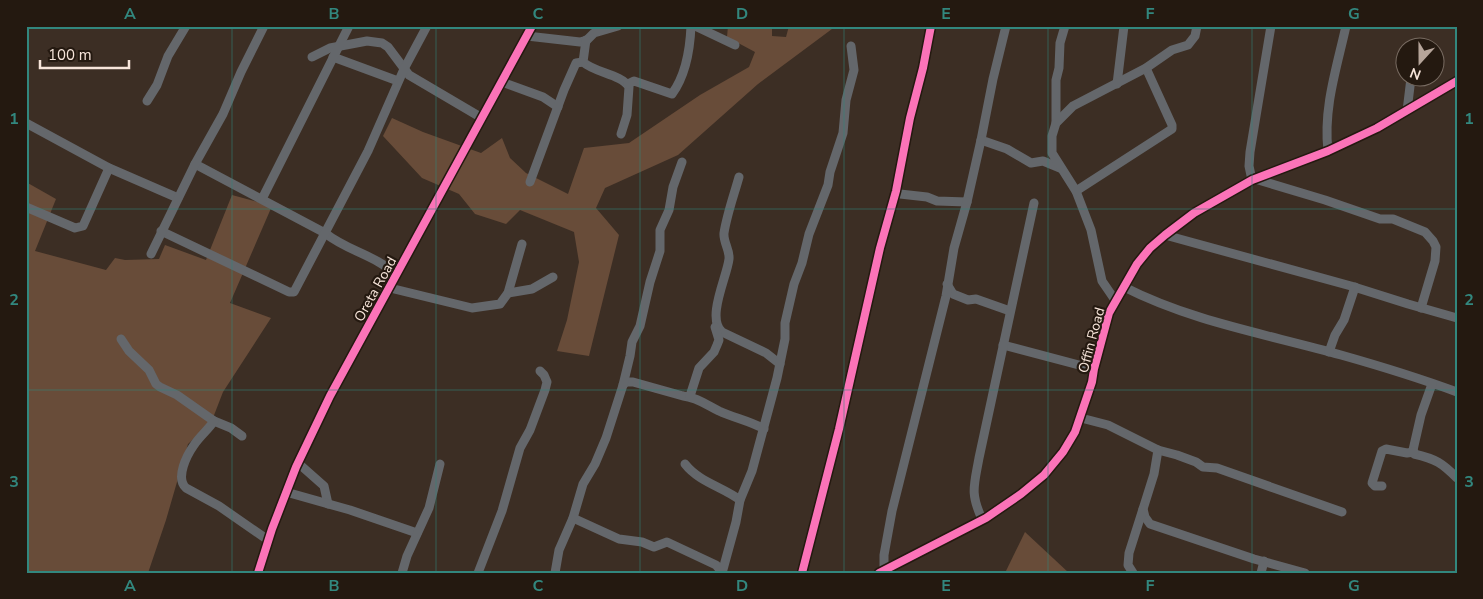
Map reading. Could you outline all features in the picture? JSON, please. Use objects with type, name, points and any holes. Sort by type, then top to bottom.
[{"type":"street","points":[[148,101],[157,86],[168,56],[186,26]]},
{"type":"street","points":[[151,254],[195,164],[223,114],[264,26]]},
{"type":"street","points":[[262,199],[349,26]]},
{"type":"street","points":[[161,232],[289,292],[294,292],[368,151],[398,81],[427,26]]},
{"type":"street","name":"Oreta Road","points":[[258,573],[286,492],[330,396],[532,26]]},
{"type":"street","points":[[527,36],[580,42],[586,40],[594,33],[618,26]]},
{"type":"street","points":[[628,84],[634,80],[672,94],[678,87],[686,66],[693,26],[735,45]]},
{"type":"street","points":[[802,573],[839,429],[880,248],[896,191],[931,26]]},
{"type":"street","points":[[882,572],[892,511],[946,296],[954,248],[967,202],[1006,26]]},
{"type":"street","points":[[1065,26],[1060,44],[1059,68],[1056,80],[1056,123],[1051,144],[1052,153],[1060,169],[1076,191],[1090,230],[1102,281],[1116,300]]},
{"type":"street","points":[[1117,84],[1124,26]]},
{"type":"street","points":[[1056,123],[1073,106],[1146,68],[1164,54],[1188,45],[1195,36],[1196,26]]},
{"type":"street","points":[[1271,26],[1250,152],[1249,166],[1253,180],[1325,200],[1380,219],[1393,219],[1426,232],[1433,240],[1436,248],[1435,261],[1421,308]]},
{"type":"street","points":[[1328,150],[1326,130],[1328,110],[1346,26]]},
{"type":"street","points":[[583,62],[586,40]]},
{"type":"street","points":[[312,57],[324,50],[367,41],[382,43],[388,47],[409,75],[482,118]]},
{"type":"street","points":[[722,572],[740,500],[752,471],[764,429],[780,364],[785,339],[785,323],[794,284],[807,246],[809,234],[828,185],[830,172],[843,133],[846,100],[854,70],[851,46]]},
{"type":"street","points":[[333,57],[398,81]]},
{"type":"street","points":[[530,182],[576,63],[583,62],[595,70],[623,80],[628,84],[630,90],[628,93],[627,115],[622,134]]},
{"type":"street","points":[[1076,191],[1172,129],[1172,125],[1146,68]]},
{"type":"street","name":"Offin Road","points":[[882,572],[896,569],[982,520],[1044,476],[1063,452],[1081,418],[1109,313],[1137,264],[1150,248],[1165,235],[1194,213],[1253,180],[1377,128],[1457,81]]},
{"type":"street","points":[[502,82],[542,98],[558,107]]},
{"type":"street","points":[[1407,111],[1410,88]]},
{"type":"street","points":[[26,123],[109,168],[178,198]]},
{"type":"street","points":[[981,140],[1007,150],[1031,163],[1043,161],[1060,169]]},
{"type":"street","points":[[555,573],[559,550],[573,518],[583,484],[595,464],[606,438],[623,385],[632,342],[640,326],[660,250],[660,230],[669,210],[682,162]]},
{"type":"street","points":[[195,164],[324,233],[337,242],[382,263],[396,275]]},
{"type":"street","points":[[26,207],[75,228],[83,226],[109,168]]},
{"type":"street","points":[[690,396],[700,368],[714,352],[719,340],[716,334],[716,324],[720,288],[729,260],[724,234],[739,177]]},
{"type":"street","points":[[896,191],[900,194],[927,197],[937,201],[967,202]]},
{"type":"street","points":[[982,520],[973,492],[978,458],[1034,203]]},
{"type":"street","points":[[1165,235],[1355,287],[1457,318]]},
{"type":"street","points":[[390,288],[474,309],[500,304],[508,293],[522,244]]},
{"type":"street","points":[[508,293],[532,289],[553,277]]},
{"type":"street","points":[[947,284],[953,294],[968,300],[976,299],[1010,311]]},
{"type":"street","points":[[1124,286],[1188,315],[1378,365],[1457,392]]},
{"type":"street","points":[[1329,352],[1335,335],[1344,320],[1355,287]]},
{"type":"street","points":[[716,324],[722,332],[766,353],[780,364]]},
{"type":"street","points":[[121,338],[129,351],[149,370],[156,384],[184,399],[214,420],[242,436]]},
{"type":"street","points":[[1003,344],[1094,369]]},
{"type":"street","points":[[478,573],[502,511],[520,448],[530,430],[545,390],[547,382],[540,371]]},
{"type":"street","points":[[623,385],[626,382],[632,382],[683,396],[690,396],[764,429]]},
{"type":"street","points":[[1414,452],[1421,415],[1432,384]]},
{"type":"street","points":[[1081,418],[1108,425],[1158,450],[1177,455],[1203,467],[1217,468],[1342,512]]},
{"type":"street","points":[[214,420],[190,452],[183,470],[181,483],[186,488],[219,506],[268,540]]},
{"type":"street","points":[[1382,486],[1375,486],[1372,483],[1382,452],[1386,449],[1407,453],[1414,452],[1414,454],[1439,462],[1457,478]]},
{"type":"street","points":[[1133,573],[1128,565],[1129,553],[1154,474],[1158,450]]},
{"type":"street","points":[[298,463],[324,486],[328,504]]},
{"type":"street","points":[[402,573],[407,556],[429,508],[440,464]]},
{"type":"street","points":[[685,464],[696,474],[740,500]]},
{"type":"street","points":[[286,492],[417,533]]},
{"type":"street","points":[[1143,509],[1145,517],[1150,524],[1305,573]]},
{"type":"street","points":[[573,518],[625,540],[642,542],[654,547],[667,542],[716,565],[722,572]]},
{"type":"street","points":[[1261,573],[1264,561]]},
{"type":"shaded area","points":[[728,26],[772,26],[772,36],[786,37],[789,26],[836,26],[758,84],[678,155],[605,188],[596,208],[619,235],[589,356],[557,351],[567,320],[579,262],[574,232],[520,210],[506,224],[475,214],[459,194],[422,178],[383,136],[392,118],[423,132],[481,153],[502,138],[510,158],[526,173],[568,194],[584,148],[629,143],[700,95],[749,67],[755,52],[727,37]]},
{"type":"shaded area","points":[[26,182],[56,199],[35,251],[106,270],[115,258],[125,260],[159,259],[165,245],[206,260],[232,195],[272,206],[230,303],[271,318],[223,392],[211,423],[188,444],[148,573],[26,573]]},
{"type":"shaded area","points":[[1025,532],[1069,573],[1005,573]]},
{"type":"cycle path","points":[[258,573],[272,529],[296,467],[330,396],[532,26]]},
{"type":"cycle path","points":[[802,573],[839,429],[880,248],[896,191],[931,26]]},
{"type":"cycle path","points":[[879,573],[986,518],[1021,494],[1044,475],[1063,452],[1075,432],[1092,382],[1109,313],[1137,264],[1150,248],[1165,235],[1194,213],[1252,180],[1328,151],[1377,128],[1457,81]]}]
